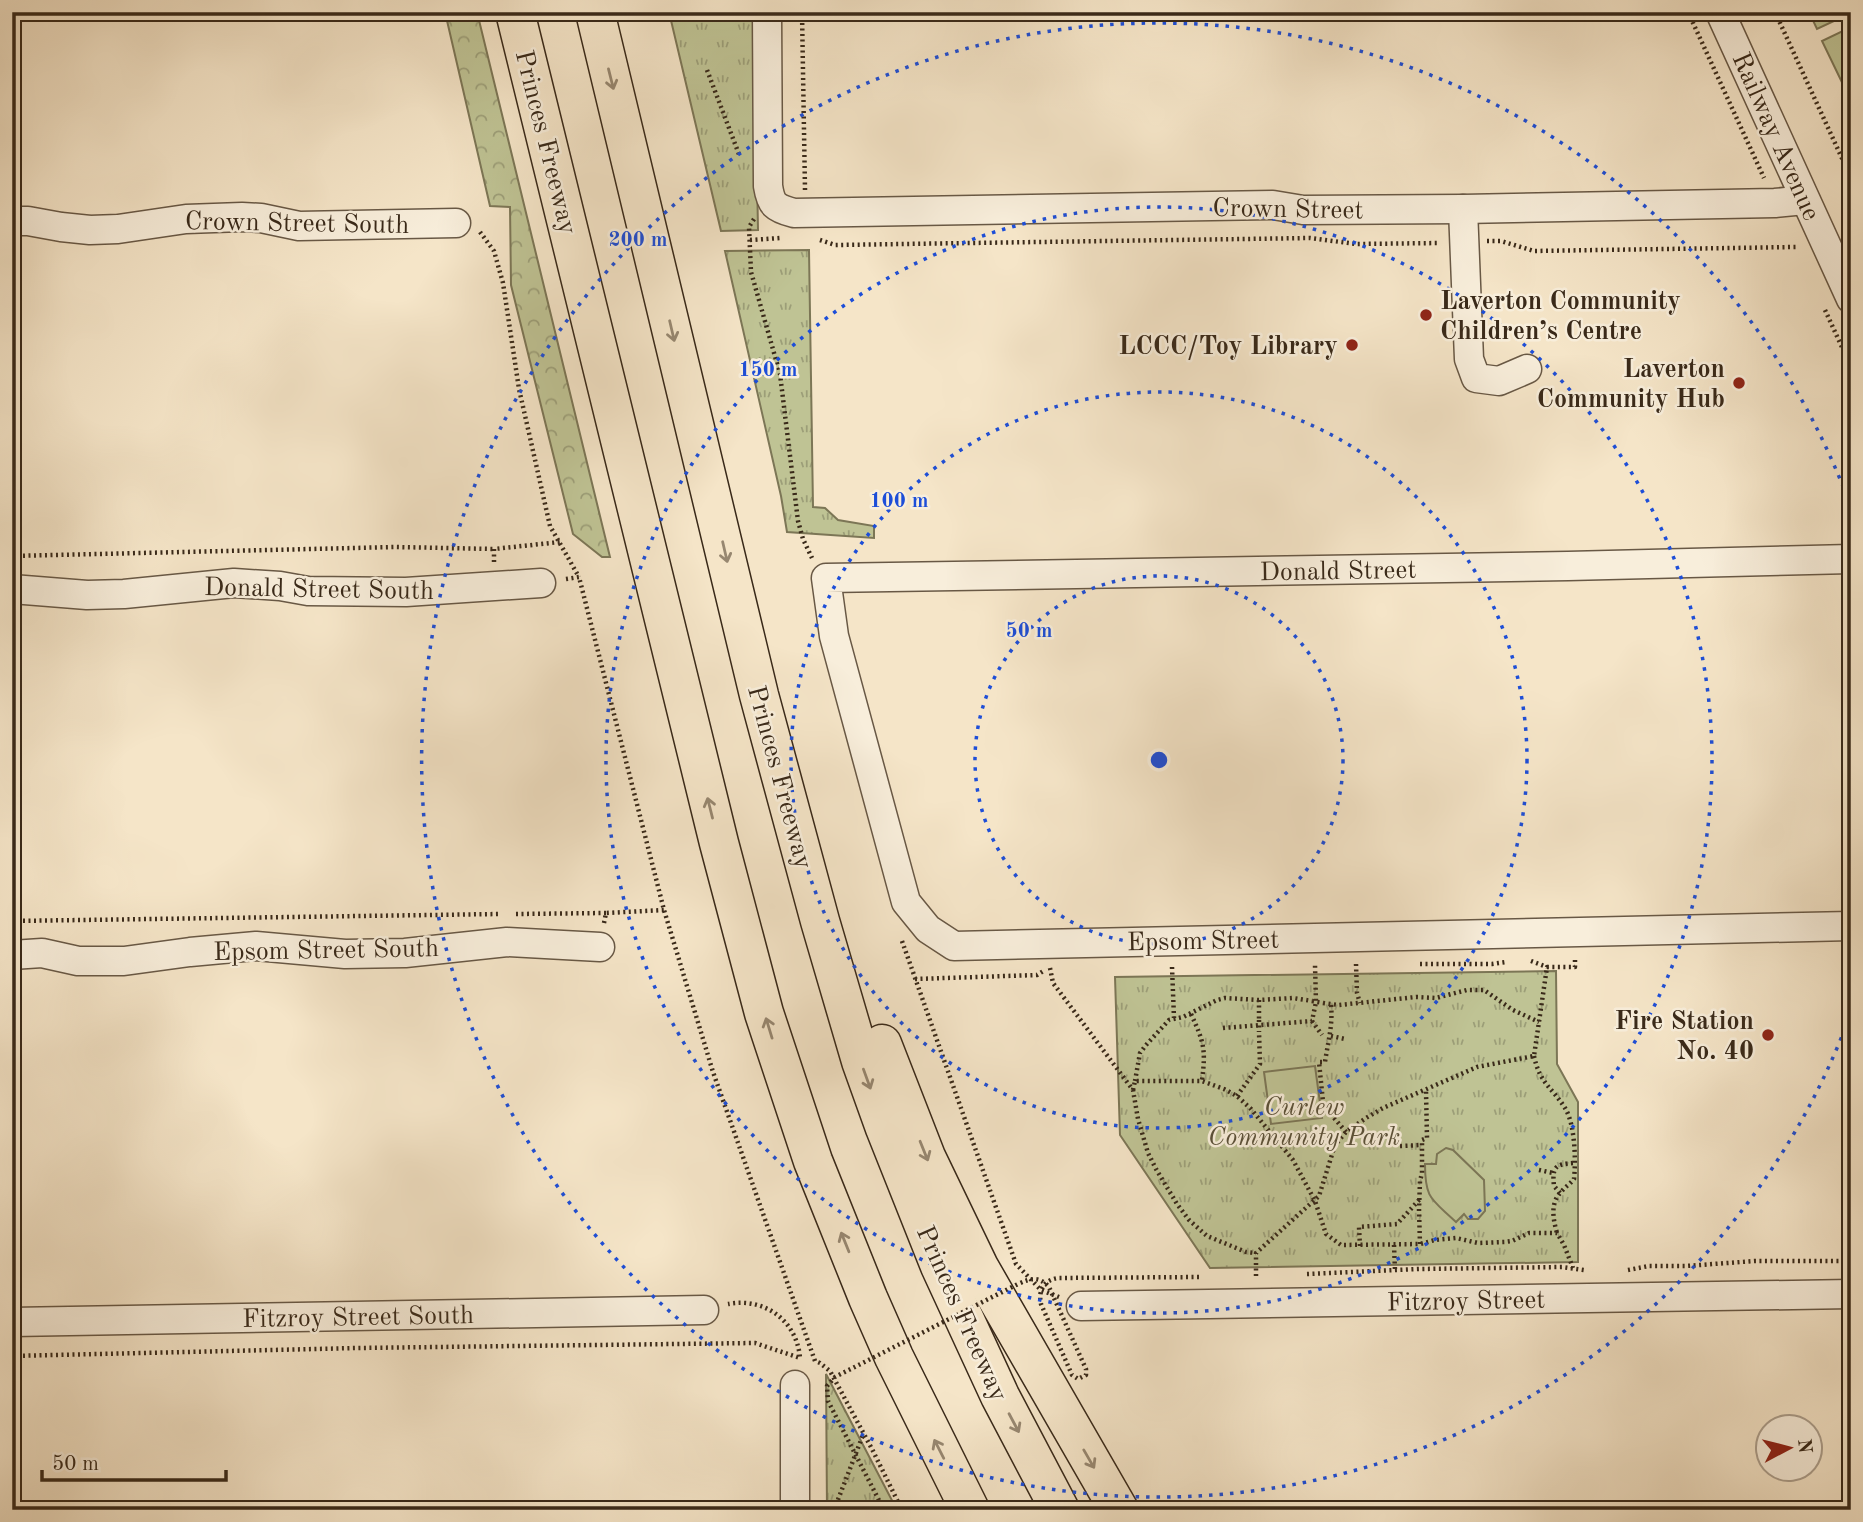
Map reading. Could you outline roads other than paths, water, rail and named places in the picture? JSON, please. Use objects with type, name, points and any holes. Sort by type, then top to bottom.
[{"type":"highway","name":"Princes Freeway","points":[[515,12],[719,843],[764,1013],[813,1161],[868,1298],[894,1357],[970,1510]]},
{"type":"highway","name":"Princes Freeway","points":[[595,12],[759,695],[836,980],[861,1061],[940,1266],[1000,1396],[1060,1510]]},
{"type":"highway","points":[[759,695],[813,843],[872,1020],[926,1157],[979,1267],[1119,1510]]},
{"type":"street","name":"Crown Street","points":[[767,12],[768,186],[774,204],[794,213],[801,224],[1273,205],[1303,210],[1463,209],[1775,203],[1805,200]]},
{"type":"street","name":"Railway Avenue","points":[[1720,12],[1851,299]]},
{"type":"street","points":[[1463,209],[1469,359],[1476,378],[1499,382],[1527,369]]},
{"type":"street","name":"Crown Street South","points":[[12,221],[90,230],[118,229],[186,219],[242,217],[299,226],[456,223]]},
{"type":"street","name":"Donald Street","points":[[819,569],[1568,566],[1851,559]]},
{"type":"street","name":"Epsom Street","points":[[819,569],[834,636],[906,902],[928,929],[954,946],[1851,926]]},
{"type":"street","name":"Donald Street South","points":[[12,589],[87,595],[257,583],[308,591],[406,592],[541,583]]},
{"type":"street","name":"Epsom Street South","points":[[12,954],[42,953],[78,961],[124,961],[256,946],[345,954],[405,953],[507,942],[600,947]]},
{"type":"street","name":"Fitzroy Street","points":[[1081,1306],[1851,1294]]},
{"type":"street","name":"Fitzroy Street South","points":[[12,1322],[704,1310]]},
{"type":"street","points":[[795,1510],[797,1371]]},
{"type":"place","name":"Laverton Community Children’s Centre","points":[[1426,315]]},
{"type":"place","name":"LCCC/Toy Library","points":[[1352,345]]},
{"type":"place","name":"Laverton Community Hub","points":[[1739,383]]},
{"type":"place","name":"Fire Station No. 40","points":[[1768,1035]]},
{"type":"park label","name":"Curlew Community Park","points":[[1304,1121]]}]
